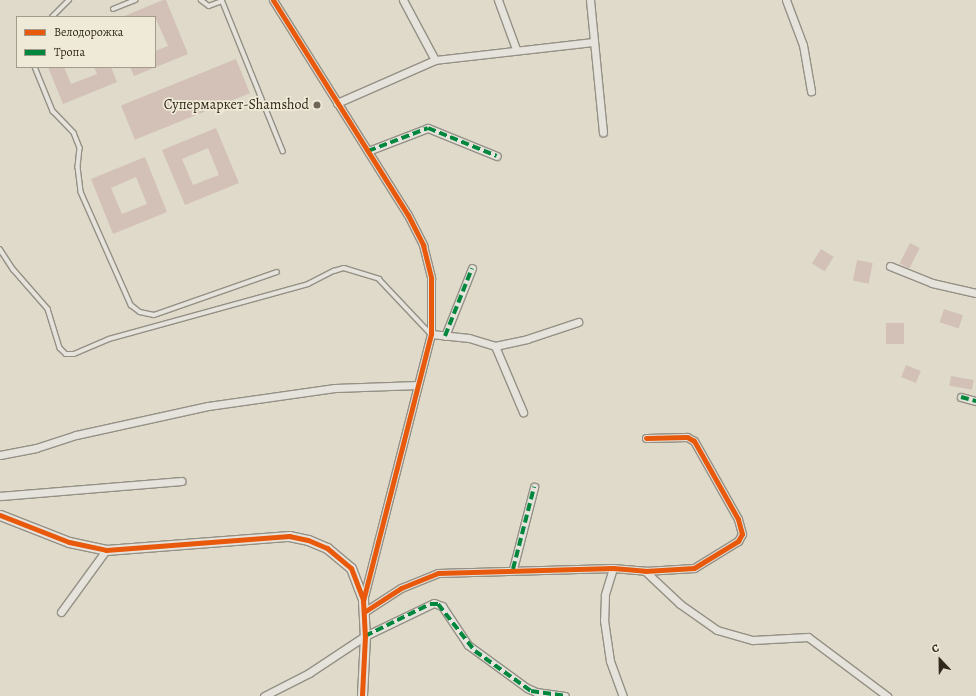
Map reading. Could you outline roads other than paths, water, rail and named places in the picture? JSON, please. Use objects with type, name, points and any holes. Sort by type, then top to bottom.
[{"type":"street","points":[[273,0],[408,214],[422,244],[433,294],[431,334],[363,600]]},
{"type":"street","points":[[403,0],[435,60]]},
{"type":"street","points":[[498,0],[516,49]]},
{"type":"street","points":[[590,0],[602,132]]},
{"type":"street","points":[[786,0],[802,40],[811,91]]},
{"type":"street","points":[[337,103],[435,60],[516,49],[594,42]]},
{"type":"street","points":[[368,151],[428,128],[497,156]]},
{"type":"street","points":[[890,266],[939,285],[976,293]]},
{"type":"street","points":[[445,336],[472,268]]},
{"type":"street","points":[[431,334],[469,338],[495,346],[521,341],[578,322]]},
{"type":"street","points":[[495,346],[524,412]]},
{"type":"street","points":[[0,455],[208,406],[335,388],[418,385]]},
{"type":"street","points":[[961,397],[976,401]]},
{"type":"street","points":[[364,612],[401,588],[438,573],[513,569],[613,568],[645,571],[694,568],[738,541],[742,534],[738,519],[694,441],[687,437],[646,438]]},
{"type":"street","points":[[0,496],[181,481]]},
{"type":"street","points":[[513,569],[534,488]]},
{"type":"street","points":[[0,515],[69,542],[106,550],[288,536],[308,540],[342,558],[351,568],[363,600],[365,636],[362,696]]},
{"type":"street","points":[[61,612],[106,550]]},
{"type":"street","points":[[613,568],[605,595],[604,620],[610,661],[623,696]]},
{"type":"street","points":[[645,571],[680,604],[717,630],[753,640],[808,637],[887,696]]},
{"type":"street","points":[[264,696],[275,694],[365,636],[430,604],[438,604],[475,651],[531,691],[565,696]]},
{"type":"lane","points":[[53,16],[70,0]]},
{"type":"lane","points":[[113,9],[135,0]]},
{"type":"lane","points":[[201,0],[209,6],[222,0],[283,151]]},
{"type":"lane","points":[[35,68],[54,110],[74,133],[80,148],[78,167],[81,192],[131,305],[140,312],[154,315],[277,272]]},
{"type":"lane","points":[[0,249],[13,269],[48,309],[60,348],[66,354],[74,354],[109,339],[296,288],[344,268],[379,279],[431,334]]},
{"type":"place","name":"Супермаркет-Shamshod","points":[[317,105]]}]
